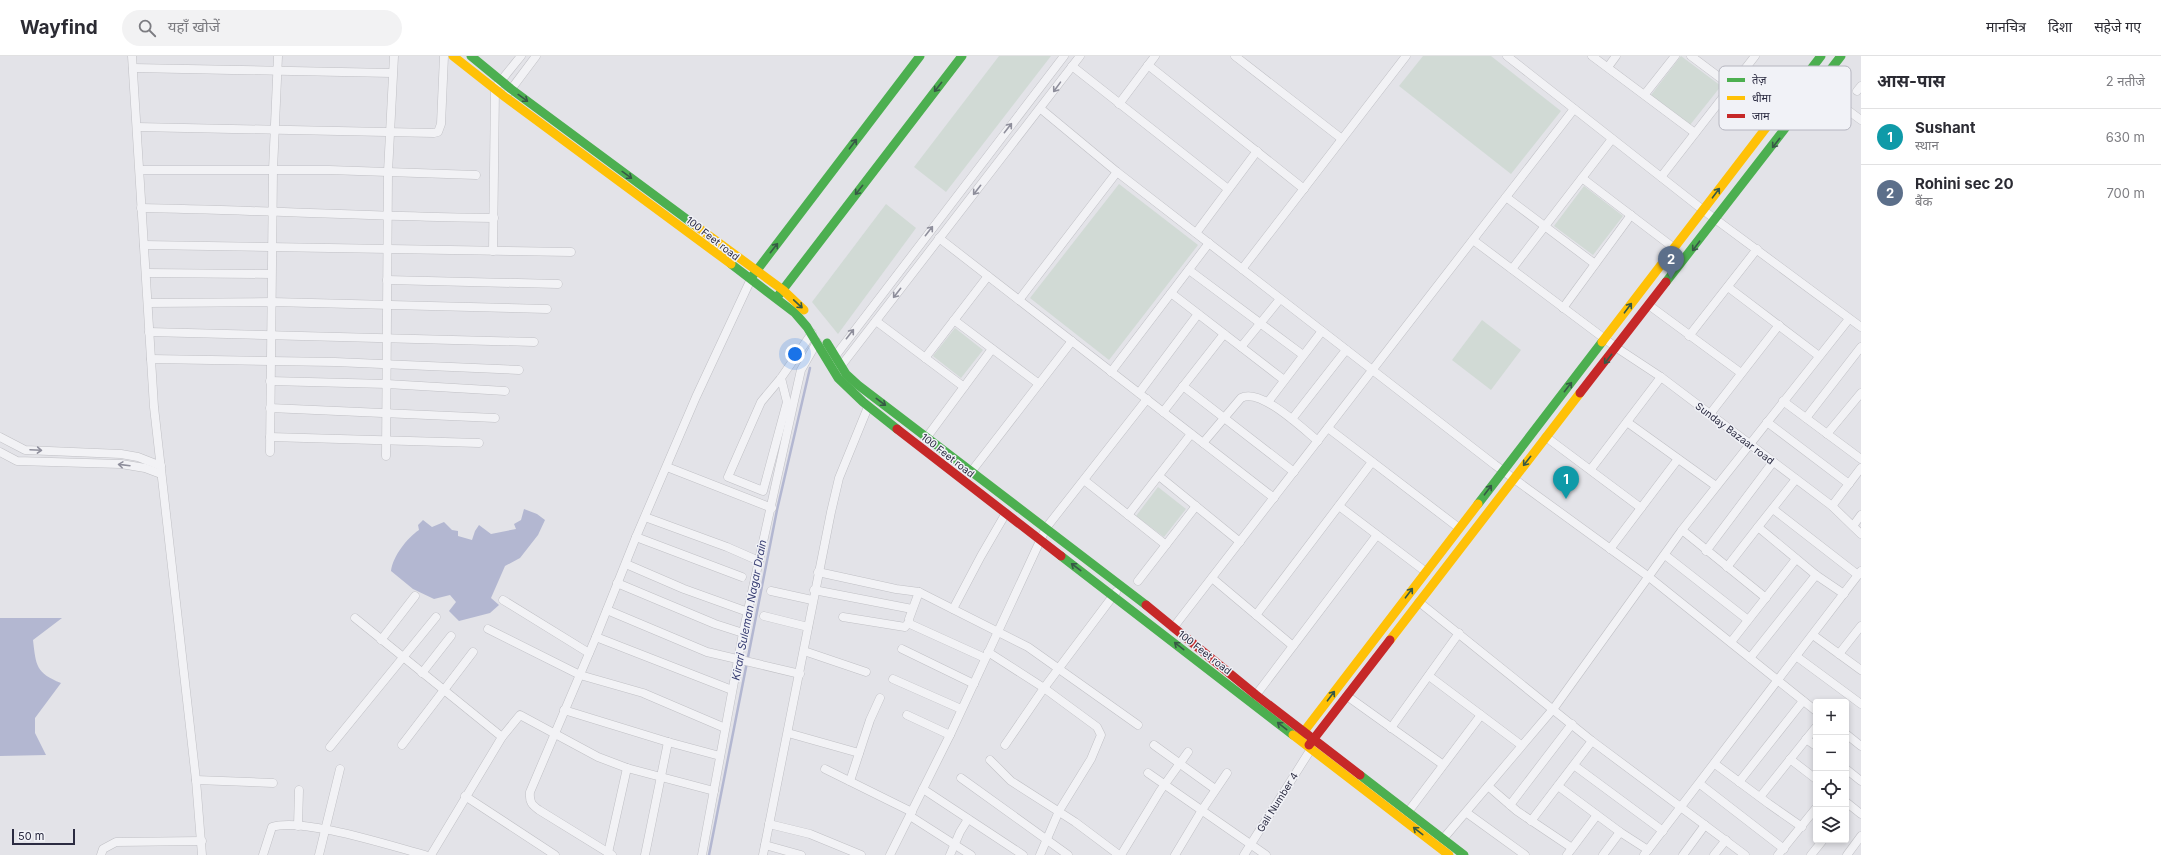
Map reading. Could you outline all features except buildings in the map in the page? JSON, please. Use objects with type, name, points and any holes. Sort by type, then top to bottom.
[{"type":"street","points":[[132,56],[151,359],[161,470],[196,780],[202,855]]},
{"type":"street","points":[[270,452],[272,210],[278,56]]},
{"type":"street","points":[[386,456],[388,172],[394,56]]},
{"type":"street","points":[[137,127],[275,128],[389,132],[438,132],[441,124],[444,56]]},
{"type":"street","name":"100 Feet road","points":[[453,56],[505,97],[753,275],[783,290],[805,311],[846,374],[858,385],[1121,585],[1256,695],[1311,745],[1449,855]]},
{"type":"street","name":"100 Feet road","points":[[471,56],[511,89],[753,275],[800,317],[812,333],[830,367],[847,388],[868,407],[1113,595],[1301,735]]},
{"type":"street","points":[[493,251],[495,88],[521,56]]},
{"type":"street","points":[[505,97],[536,56]]},
{"type":"street","points":[[627,768],[610,854],[539,810],[532,805],[529,799],[530,792],[596,637],[636,537],[696,397],[753,275],[920,56]]},
{"type":"street","points":[[777,298],[962,56]]},
{"type":"street","points":[[1064,56],[834,355],[830,367],[841,366],[1080,56]]},
{"type":"street","points":[[1119,104],[1155,56]]},
{"type":"street","points":[[1235,56],[1342,139]]},
{"type":"street","points":[[1242,269],[1406,56]]},
{"type":"street","points":[[1507,56],[1716,220],[1850,318],[1861,328]]},
{"type":"street","points":[[1592,56],[1645,94],[1695,133]]},
{"type":"street","points":[[1608,67],[1616,56]]},
{"type":"street","points":[[1645,94],[1675,56]]},
{"type":"street","points":[[1690,56],[1719,77]]},
{"type":"street","points":[[1747,66],[1755,56]]},
{"type":"street","points":[[1813,66],[1821,56]]},
{"type":"street","points":[[1834,66],[1841,56]]},
{"type":"street","points":[[1148,65],[1304,189]]},
{"type":"street","points":[[1072,66],[1228,190]]},
{"type":"street","points":[[133,68],[277,72],[392,73]]},
{"type":"street","points":[[1661,177],[1719,102]]},
{"type":"street","points":[[1041,108],[1117,172],[1503,470],[1649,577],[1813,709]]},
{"type":"street","points":[[1173,628],[1574,109]]},
{"type":"street","points":[[1851,113],[1861,120]]},
{"type":"street","points":[[1301,735],[1764,130]]},
{"type":"street","points":[[1311,745],[1514,478],[1650,306],[1786,130]]},
{"type":"street","points":[[1512,269],[1612,139]]},
{"type":"street","points":[[1196,233],[1257,151]]},
{"type":"street","points":[[140,170],[273,170],[476,175]]},
{"type":"street","points":[[1019,300],[1117,172]]},
{"type":"street","points":[[1582,178],[1674,248]]},
{"type":"street","points":[[1506,197],[1595,264]]},
{"type":"street","points":[[142,208],[272,210],[388,216],[494,218]]},
{"type":"street","points":[[1563,308],[1631,215]]},
{"type":"street","points":[[939,238],[1274,498]]},
{"type":"street","name":"Sunday Bazaar road","points":[[1473,240],[1604,339],[1660,377],[1832,506],[1861,534]]},
{"type":"street","points":[[1111,372],[1190,270],[1209,243]]},
{"type":"street","points":[[144,245],[572,252]]},
{"type":"street","points":[[1689,336],[1757,249]]},
{"type":"street","points":[[1190,270],[1303,355]]},
{"type":"street","points":[[146,273],[272,274]]},
{"type":"street","points":[[925,358],[988,276]]},
{"type":"street","points":[[387,280],[558,284]]},
{"type":"street","points":[[1728,286],[1819,356]]},
{"type":"street","points":[[1171,293],[1284,380]]},
{"type":"street","points":[[1242,347],[1280,298]]},
{"type":"street","points":[[148,303],[272,302],[388,306],[547,308]]},
{"type":"street","points":[[1650,306],[1741,373]]},
{"type":"street","points":[[1139,393],[1198,314]]},
{"type":"street","points":[[1443,839],[1467,813],[1554,708],[1682,530],[1850,318]]},
{"type":"street","points":[[954,320],[1039,384]]},
{"type":"street","points":[[876,321],[964,387]]},
{"type":"street","points":[[1710,414],[1779,325]]},
{"type":"street","points":[[1268,402],[1322,331]]},
{"type":"street","points":[[149,332],[534,342]]},
{"type":"street","points":[[781,378],[787,402],[763,491],[728,477],[762,402],[781,378],[812,333]]},
{"type":"street","points":[[1163,412],[1224,334]]},
{"type":"street","points":[[702,855],[732,690],[740,660],[748,612],[801,370],[817,342]]},
{"type":"street","points":[[971,472],[1072,342]]},
{"type":"street","points":[[1806,418],[1861,347]]},
{"type":"street","points":[[927,437],[992,349]]},
{"type":"street","points":[[1292,419],[1346,350]]},
{"type":"street","points":[[151,359],[270,360],[519,370]]},
{"type":"street","points":[[1591,469],[1660,377]]},
{"type":"street","points":[[270,381],[387,384],[505,391]]},
{"type":"street","points":[[1183,386],[1294,472]]},
{"type":"street","points":[[1204,443],[1224,418],[1245,396],[1254,396],[1268,402],[1292,419],[1318,441]]},
{"type":"street","points":[[1827,434],[1859,398]]},
{"type":"street","points":[[890,855],[950,735],[1042,541],[1046,528],[1147,399]]},
{"type":"street","points":[[1783,401],[1861,459]]},
{"type":"street","points":[[763,855],[800,674],[814,590],[840,478],[868,407]]},
{"type":"street","points":[[270,408],[495,418]]},
{"type":"street","points":[[1627,422],[1716,486]]},
{"type":"street","points":[[1767,422],[1849,484]]},
{"type":"street","points":[[1328,428],[1460,528]]},
{"type":"street","points":[[1128,516],[1191,434]]},
{"type":"street","points":[[0,437],[25,450],[121,454],[138,457],[161,470]]},
{"type":"street","points":[[270,437],[479,443]]},
{"type":"street","points":[[1546,437],[1591,469],[1641,508]]},
{"type":"street","points":[[0,452],[17,461],[121,464],[161,470]]},
{"type":"street","points":[[1610,549],[1678,459]]},
{"type":"street","points":[[1256,615],[1372,462]]},
{"type":"street","points":[[1706,551],[1773,462]]},
{"type":"street","points":[[667,467],[772,508]]},
{"type":"street","points":[[1832,506],[1861,468]]},
{"type":"street","points":[[1159,476],[1240,542]]},
{"type":"street","points":[[1727,567],[1796,479]]},
{"type":"street","points":[[1084,480],[1166,545]]},
{"type":"street","points":[[1138,581],[1196,506]]},
{"type":"street","points":[[1339,506],[1426,572]]},
{"type":"street","points":[[1558,786],[1646,852],[1682,808],[1859,573],[1773,509]]},
{"type":"street","points":[[953,609],[1006,513]]},
{"type":"street","points":[[1852,526],[1861,515]]},
{"type":"street","points":[[645,517],[727,547],[759,561]]},
{"type":"street","points":[[1758,527],[1816,575],[1844,594]]},
{"type":"street","points":[[1682,530],[1706,551],[1766,598]]},
{"type":"street","points":[[1256,695],[1377,534]]},
{"type":"street","points":[[636,537],[742,578]]},
{"type":"street","points":[[1665,555],[1748,620]]},
{"type":"street","points":[[1731,642],[1796,559]]},
{"type":"street","points":[[626,564],[684,589],[748,612]]},
{"type":"street","points":[[818,572],[889,588],[919,592],[1028,647],[1138,725]]},
{"type":"street","points":[[1750,658],[1816,575]]},
{"type":"street","points":[[1212,578],[1293,646]]},
{"type":"street","points":[[617,584],[702,620],[744,633]]},
{"type":"street","points":[[1005,745],[1058,668],[1121,585]]},
{"type":"street","points":[[771,590],[812,600]]},
{"type":"street","points":[[814,590],[912,609]]},
{"type":"street","points":[[843,617],[905,627],[909,622],[912,609],[919,592]]},
{"type":"street","points":[[381,640],[415,596]]},
{"type":"street","points":[[503,600],[589,653]]},
{"type":"street","points":[[1419,602],[1554,708],[1592,741],[1745,855]]},
{"type":"street","points":[[607,610],[707,652],[800,674]]},
{"type":"street","points":[[764,616],[808,627]]},
{"type":"street","points":[[330,747],[436,617]]},
{"type":"street","points":[[355,618],[502,737]]},
{"type":"street","points":[[909,622],[987,655],[1044,688],[1097,727],[1102,736],[1091,759],[1059,811],[1040,855]]},
{"type":"street","points":[[1839,654],[1861,626]]},
{"type":"street","points":[[488,629],[580,675],[643,694],[725,728]]},
{"type":"street","points":[[1391,728],[1459,633]]},
{"type":"street","points":[[1813,635],[1861,670]]},
{"type":"street","points":[[422,673],[451,636]]},
{"type":"street","points":[[596,637],[732,690]]},
{"type":"street","points":[[902,649],[974,684]]},
{"type":"street","points":[[804,651],[866,672]]},
{"type":"street","points":[[402,745],[473,652]]},
{"type":"street","points":[[1796,656],[1861,704]]},
{"type":"street","points":[[1429,676],[1521,746]]},
{"type":"street","points":[[893,679],[961,710]]},
{"type":"street","points":[[1347,696],[1442,764]]},
{"type":"street","points":[[850,781],[870,720],[880,698]]},
{"type":"street","points":[[1740,782],[1803,701]]},
{"type":"street","points":[[564,710],[668,742],[720,756]]},
{"type":"street","points":[[431,855],[465,796],[502,737],[520,715],[598,757],[627,768],[714,791]]},
{"type":"street","points":[[907,715],[950,735]]},
{"type":"street","points":[[1408,812],[1442,764],[1481,715]]},
{"type":"street","points":[[1510,805],[1572,724]]},
{"type":"street","points":[[1760,797],[1813,731]]},
{"type":"street","points":[[788,733],[859,753]]},
{"type":"street","points":[[1847,735],[1860,744]]},
{"type":"street","points":[[1806,739],[1813,744]]},
{"type":"street","points":[[1531,821],[1575,766],[1592,741]]},
{"type":"street","points":[[645,855],[668,742]]},
{"type":"street","points":[[1154,745],[1216,789]]},
{"type":"street","name":"100 Feet road","points":[[1311,745],[1408,812],[1464,855]]},
{"type":"street","name":"Gali Number 4","points":[[1244,855],[1311,745]]},
{"type":"street","points":[[990,760],[1011,780],[1059,811],[1120,855],[1164,785],[1188,752]]},
{"type":"street","points":[[1790,759],[1813,777]]},
{"type":"street","points":[[1715,764],[1802,827]]},
{"type":"street","points":[[1575,766],[1664,831]]},
{"type":"street","points":[[319,855],[340,769]]},
{"type":"street","points":[[825,769],[911,814],[971,855]]},
{"type":"street","points":[[1848,771],[1861,781]]},
{"type":"street","points":[[1148,773],[1266,855]]},
{"type":"street","points":[[1175,855],[1202,810],[1227,773]]},
{"type":"street","points":[[962,778],[1068,855]]},
{"type":"street","points":[[196,780],[273,783]]},
{"type":"street","points":[[1700,784],[1781,852],[1813,812]]},
{"type":"street","points":[[1488,786],[1569,852],[1597,815]]},
{"type":"street","points":[[923,789],[1023,855]]},
{"type":"street","points":[[298,826],[299,790]]},
{"type":"street","points":[[465,796],[555,855]]},
{"type":"street","points":[[1849,807],[1861,814]]},
{"type":"street","points":[[1467,813],[1525,855]]},
{"type":"street","points":[[950,855],[968,819]]},
{"type":"street","points":[[769,824],[810,834],[861,855]]},
{"type":"street","points":[[1682,855],[1705,825]]},
{"type":"street","points":[[264,855],[267,838],[272,827],[298,826],[325,830],[425,855]]},
{"type":"street","points":[[1603,855],[1620,832]]},
{"type":"street","points":[[1847,855],[1861,836]]},
{"type":"street","points":[[1714,855],[1726,840]]},
{"type":"street","points":[[100,855],[103,849],[116,842],[202,841]]},
{"type":"street","points":[[1811,855],[1821,843]]},
{"type":"street","points":[[765,845],[801,855]]},
{"type":"shaded area","points":[[999,56],[1051,56],[946,192],[914,167]]},
{"type":"shaded area","points":[[1423,56],[1491,56],[1561,111],[1511,174],[1399,86]]},
{"type":"shaded area","points":[[1681,56],[1719,84],[1719,89],[1690,125],[1651,95]]},
{"type":"shaded area","points":[[1119,184],[1198,245],[1109,360],[1030,298]]},
{"type":"shaded area","points":[[1584,186],[1623,216],[1593,255],[1554,226]]},
{"type":"shaded area","points":[[886,204],[916,228],[838,334],[812,302]]},
{"type":"shaded area","points":[[1482,320],[1521,350],[1491,390],[1452,360]]},
{"type":"shaded area","points":[[955,328],[983,350],[961,378],[933,356]]},
{"type":"shaded area","points":[[1158,487],[1186,509],[1164,537],[1136,516]]},
{"type":"water","points":[[524,509],[537,514],[545,520],[538,535],[520,558],[505,566],[491,598],[499,605],[490,613],[459,621],[449,611],[456,602],[450,595],[434,599],[413,589],[391,571],[392,565],[398,554],[405,543],[414,533],[419,530],[418,525],[423,520],[432,527],[444,522],[452,530],[458,531],[458,536],[472,540],[479,525],[491,534],[516,529],[514,524],[521,520]]},
{"type":"water","points":[[0,618],[62,618],[33,640],[35,656],[39,668],[46,676],[61,683],[35,718],[35,733],[46,755],[0,756]]},
{"type":"waterway","name":"Kirari Suleman Nagar Drain","points":[[709,855],[777,510],[810,368]]},
{"type":"traffic: fast","points":[[471,56],[511,89],[696,226]]},
{"type":"traffic: fast","points":[[751,278],[920,56]]},
{"type":"traffic: fast","points":[[778,296],[962,56]]},
{"type":"traffic: fast","points":[[1813,66],[1821,56]]},
{"type":"traffic: fast","points":[[1833,66],[1841,56]]},
{"type":"traffic: fast","points":[[1666,282],[1784,130]]},
{"type":"traffic: fast","points":[[731,264],[795,313],[807,327],[838,378],[863,402],[897,429]]},
{"type":"traffic: fast","points":[[1478,504],[1602,342]]},
{"type":"traffic: fast","points":[[827,343],[846,374],[858,385],[1146,605]]},
{"type":"traffic: fast","points":[[1061,556],[1293,735]]},
{"type":"traffic: fast","points":[[1360,775],[1464,855]]},
{"type":"traffic: slow","points":[[453,56],[505,97],[731,264]]},
{"type":"traffic: slow","points":[[1602,342],[1764,130]]},
{"type":"traffic: slow","points":[[696,226],[783,290],[804,310]]},
{"type":"traffic: slow","points":[[1390,640],[1580,393]]},
{"type":"traffic: slow","points":[[1299,738],[1478,504]]},
{"type":"traffic: slow","points":[[1293,735],[1449,855]]},
{"type":"traffic: jam","points":[[1580,393],[1666,282]]},
{"type":"traffic: jam","points":[[897,429],[1061,556]]},
{"type":"traffic: jam","points":[[1146,605],[1256,695],[1360,775]]},
{"type":"traffic: jam","points":[[1309,745],[1390,640]]},
{"type":"place","name":"Rohini sec 20","points":[[1671,279]]},
{"type":"place","name":"Sushant","points":[[1566,499]]}]
